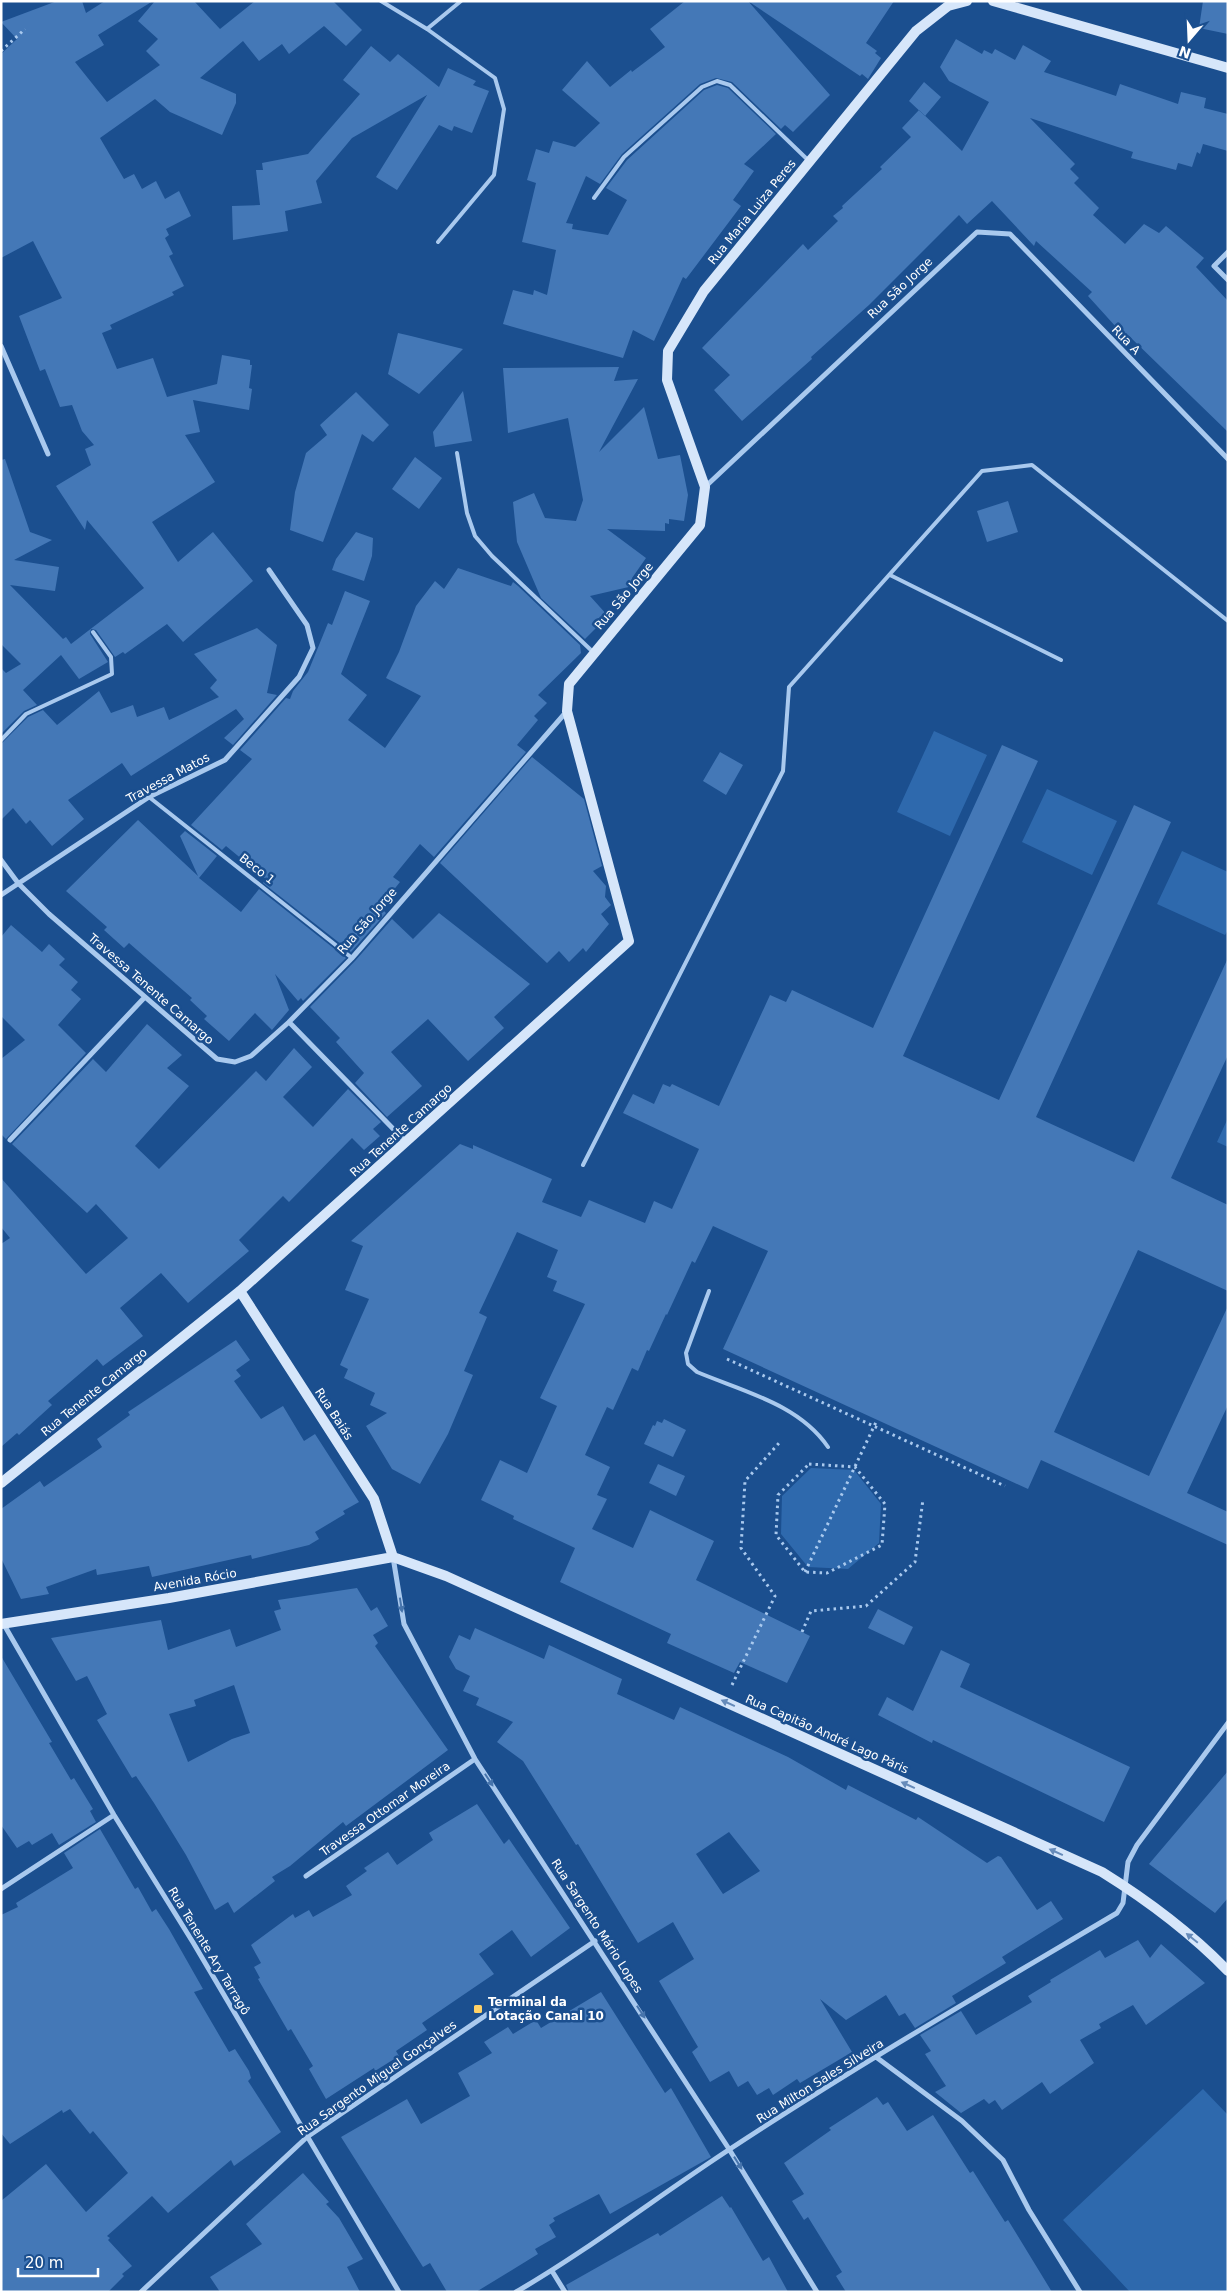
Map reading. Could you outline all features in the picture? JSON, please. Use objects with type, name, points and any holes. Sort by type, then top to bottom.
[{"type":"street","name":"Rua Maria Luiza Peres","points":[[705,487],[668,380],[668,351],[704,291],[916,31],[948,6],[967,1]]},
{"type":"street","points":[[994,1],[1228,68]]},
{"type":"street","name":"Rua São Jorge","points":[[289,1022],[352,958],[567,711],[569,684],[700,525],[705,487],[977,232],[1010,234]]},
{"type":"street","name":"Rua A","points":[[1010,234],[1228,459]]},
{"type":"street","points":[[1228,252],[1214,266],[1228,280]]},
{"type":"street","points":[[1,346],[48,454]]},
{"type":"street","name":"Travessa Matos","points":[[1,895],[149,797],[225,760],[299,677],[312,648],[307,625],[269,570]]},
{"type":"street","name":"Rua Tenente Camargo","points":[[1,1483],[240,1291],[629,941],[567,711]]},
{"type":"street","name":"Travessa Tenente Camargo","points":[[1,860],[18,883],[48,914],[217,1059],[235,1062],[251,1056],[289,1022]]},
{"type":"street","points":[[10,1140],[144,998]]},
{"type":"street","points":[[289,1022],[407,1142]]},
{"type":"street","name":"Rua Baiás","points":[[240,1291],[374,1498],[393,1557]]},
{"type":"street","name":"Avenida Rócio","points":[[2,1623],[169,1598],[393,1557]]},
{"type":"street","name":"Rua Capitão André Lago Páris","points":[[393,1557],[446,1576],[1093,1868],[1138,1895],[1211,1954],[1228,1971]]},
{"type":"street","name":"Rua Sargento Mário Lopes","points":[[393,1557],[404,1624],[475,1759],[729,2149],[817,2292]]},
{"type":"street","name":"Rua Tenente Ary Tarragô","points":[[2,1623],[114,1815],[194,1944],[399,2292]]},
{"type":"street","name":"Rua Milton Sales Silveira","points":[[516,2292],[552,2271],[729,2149],[876,2057],[1117,1912],[1123,1903],[1128,1862],[1137,1845],[1228,1724]]},
{"type":"street","name":"Travessa Ottomar Moreira","points":[[306,1876],[475,1759]]},
{"type":"street","points":[[1,1890],[114,1815]]},
{"type":"street","name":"Rua Sargento Miguel Gonçalves","points":[[141,2292],[307,2137],[595,1941]]},
{"type":"street","points":[[876,2057],[962,2121],[1003,2160],[1029,2210],[1080,2292]]},
{"type":"street","points":[[552,2271],[565,2292]]},
{"type":"lane","points":[[381,1],[428,29],[495,78],[504,109],[494,175],[438,242]]},
{"type":"lane","points":[[428,29],[461,1]]},
{"type":"lane","points":[[594,198],[624,157],[702,87],[718,81],[730,84],[809,161]]},
{"type":"lane","points":[[457,453],[467,513],[475,536],[492,556],[594,652]]},
{"type":"lane","points":[[583,1165],[782,771],[789,687],[982,471],[1032,465],[1228,621]]},
{"type":"lane","points":[[890,574],[1061,660]]},
{"type":"lane","points":[[1,740],[26,714],[112,674],[111,657],[93,632]]},
{"type":"lane","name":"Beco 1","points":[[149,797],[352,958]]},
{"type":"lane","points":[[710,1292],[686,1353],[688,1364],[697,1372],[792,1412],[814,1428],[828,1447]]},
{"type":"path","points":[[1,51],[25,29]]},
{"type":"path","points":[[727,1359],[1005,1486]]},
{"type":"path","points":[[806,1572],[877,1420]]},
{"type":"path","points":[[724,1702],[776,1596],[742,1548],[746,1481],[780,1442]]},
{"type":"path","points":[[809,1464],[855,1467],[885,1504],[882,1545],[827,1573],[806,1572],[776,1535],[778,1494],[809,1464]]},
{"type":"path","points":[[802,1632],[811,1611],[866,1606],[915,1562],[923,1499]]},
{"type":"shaded area","points":[[934,731],[987,755],[950,836],[897,812]]},
{"type":"shaded area","points":[[1047,789],[1117,821],[1092,875],[1022,842]]},
{"type":"shaded area","points":[[1182,851],[1228,872],[1228,930],[1225,935],[1157,904]]},
{"type":"shaded area","points":[[1228,1118],[1228,1147],[1217,1142]]},
{"type":"shaded area","points":[[811,1468],[854,1470],[881,1504],[879,1543],[848,1569],[808,1567],[781,1534],[782,1496]]},
{"type":"shaded area","points":[[1203,2089],[1228,2115],[1228,2292],[1130,2292],[1063,2220]]},
{"type":"building","points":[[57,1],[82,1],[86,13],[105,1],[153,1],[98,35],[104,45],[75,62],[107,102],[160,65],[146,51],[158,39],[138,21],[155,1],[194,1],[220,29],[255,1],[333,1],[362,30],[346,46],[324,26],[289,54],[282,44],[259,61],[243,41],[200,78],[236,94],[236,103],[222,135],[170,112],[155,99],[100,138],[124,179],[134,174],[142,189],[156,181],[165,199],[179,191],[191,216],[166,229],[169,235],[165,238],[173,254],[169,256],[184,286],[172,292],[174,295],[110,325],[112,329],[102,333],[117,369],[153,358],[167,397],[217,384],[222,355],[250,360],[250,365],[252,365],[249,388],[252,389],[249,410],[193,400],[200,432],[185,435],[215,482],[152,522],[178,562],[213,532],[253,581],[183,642],[167,624],[125,654],[123,652],[115,657],[96,630],[91,629],[90,634],[108,662],[79,679],[61,655],[23,690],[37,705],[24,711],[1,734],[1,668],[6,673],[21,664],[1,644],[1,460],[5,459],[30,532],[52,540],[14,560],[59,567],[55,591],[10,585],[63,639],[66,637],[71,644],[144,588],[87,520],[85,530],[56,486],[91,465],[85,449],[94,445],[82,431],[72,405],[60,407],[45,369],[40,371],[19,316],[62,298],[33,241],[1,258],[1,54],[17,39],[1,22]]},
{"type":"building","points":[[685,1],[748,1],[830,95],[793,132],[785,125],[781,129],[732,82],[716,78],[700,84],[622,154],[600,184],[586,176],[566,223],[573,224],[572,229],[608,235],[627,200],[606,188],[627,160],[704,90],[717,85],[728,88],[776,134],[744,164],[754,171],[733,200],[741,206],[686,279],[683,277],[654,341],[633,330],[623,358],[503,324],[513,290],[533,295],[534,290],[547,295],[556,250],[522,242],[536,183],[527,180],[536,149],[549,153],[553,141],[575,147],[600,123],[562,90],[587,61],[610,87],[631,70],[632,72],[665,47],[650,29]]},
{"type":"building","points":[[748,1],[894,1],[866,43],[877,51],[875,53],[881,58],[868,79],[862,74],[860,76]]},
{"type":"building","points":[[1203,1],[1228,1],[1228,34],[1199,28]]},
{"type":"building","points":[[956,39],[982,54],[984,50],[992,54],[995,49],[1015,60],[1023,45],[1051,61],[1044,72],[1116,96],[1120,84],[1178,104],[1181,92],[1206,98],[1204,108],[1228,114],[1228,151],[1203,144],[1200,154],[1197,152],[1192,167],[1178,163],[1176,170],[1131,158],[1133,152],[1030,118],[1075,164],[1070,169],[1079,178],[1074,183],[1099,208],[1093,215],[1125,244],[1144,224],[1159,233],[1166,226],[1204,258],[1196,267],[1228,301],[1228,432],[1128,335],[1126,338],[1088,296],[1092,292],[1036,241],[1034,246],[992,201],[967,224],[959,215],[869,305],[742,421],[714,390],[730,375],[702,348],[803,244],[808,250],[838,221],[833,216],[882,169],[880,167],[911,137],[902,128],[919,110],[962,151],[989,102],[949,81],[940,67]]},
{"type":"building","points":[[371,46],[390,62],[398,54],[439,87],[448,68],[476,81],[473,85],[489,91],[472,133],[454,126],[452,131],[439,125],[397,190],[376,177],[427,95],[352,138],[316,181],[322,203],[285,211],[288,231],[233,240],[232,206],[260,205],[256,170],[263,170],[262,163],[308,154],[360,94],[343,80]]},
{"type":"building","points":[[924,82],[941,97],[925,116],[909,101]]},
{"type":"building","points":[[398,333],[463,349],[419,394],[388,374]]},
{"type":"building","points":[[619,367],[614,381],[638,379],[599,452],[644,407],[658,459],[680,455],[688,495],[684,521],[669,519],[669,524],[665,523],[665,531],[607,529],[646,558],[632,578],[633,586],[590,596],[608,616],[585,639],[541,598],[517,542],[513,502],[534,493],[545,518],[576,521],[583,500],[568,418],[508,433],[503,368]]},
{"type":"building","points":[[463,391],[472,441],[435,447],[433,432]]},
{"type":"building","points":[[356,392],[389,425],[373,442],[362,434],[323,542],[290,530],[295,492],[306,453],[327,435],[320,425]]},
{"type":"building","points":[[415,457],[442,478],[419,509],[392,489]]},
{"type":"building","points":[[1008,501],[1018,532],[987,542],[977,511]]},
{"type":"building","points":[[356,532],[373,538],[372,556],[364,581],[332,570],[336,559]]},
{"type":"building","points":[[458,568],[511,586],[513,582],[580,645],[581,653],[538,695],[547,703],[534,716],[538,720],[517,745],[526,752],[434,857],[420,844],[393,877],[400,882],[380,907],[386,913],[351,952],[263,883],[266,879],[226,846],[222,850],[191,825],[252,759],[240,750],[286,698],[290,699],[293,691],[308,672],[328,623],[332,625],[345,591],[370,601],[341,674],[367,695],[348,720],[385,748],[421,696],[386,678],[399,652],[416,606],[435,581],[444,589]]},
{"type":"building","points":[[257,628],[277,645],[267,693],[277,695],[233,745],[224,738],[244,719],[236,709],[131,776],[122,763],[68,800],[84,819],[52,846],[30,820],[26,824],[13,808],[1,820],[1,744],[28,717],[43,710],[57,725],[99,691],[111,713],[133,705],[137,717],[164,707],[169,720],[219,697],[210,688],[217,680],[194,654]]},
{"type":"building","points":[[1002,745],[1038,761],[903,1056],[999,1100],[1134,805],[1171,822],[1036,1117],[1134,1162],[1228,958],[1228,1055],[1171,1178],[1228,1205],[1228,1291],[1138,1250],[1054,1432],[1149,1476],[1228,1306],[1228,1405],[1187,1493],[1228,1512],[1228,1545],[1041,1460],[1028,1489],[723,1349],[768,1251],[713,1226],[695,1263],[692,1261],[638,1371],[632,1368],[613,1410],[607,1407],[585,1455],[610,1467],[597,1495],[607,1499],[592,1529],[633,1548],[650,1510],[714,1541],[696,1580],[810,1636],[787,1683],[740,1662],[734,1673],[667,1643],[671,1634],[560,1582],[575,1548],[513,1519],[514,1516],[481,1500],[500,1460],[527,1473],[557,1406],[540,1398],[585,1304],[553,1291],[557,1281],[547,1277],[558,1250],[517,1232],[479,1313],[487,1317],[464,1371],[473,1375],[448,1434],[420,1484],[392,1469],[366,1426],[387,1413],[370,1405],[375,1393],[344,1378],[348,1369],[340,1365],[369,1299],[345,1290],[363,1246],[351,1241],[460,1144],[473,1149],[473,1145],[552,1179],[542,1202],[581,1217],[589,1200],[645,1223],[654,1201],[672,1209],[699,1149],[623,1113],[633,1094],[654,1104],[663,1084],[670,1087],[672,1084],[719,1106],[770,995],[786,1002],[792,990],[873,1028]]},
{"type":"building","points":[[720,752],[743,765],[726,795],[703,781]]},
{"type":"building","points":[[532,757],[584,799],[602,866],[593,871],[606,886],[605,897],[611,905],[601,914],[609,924],[586,952],[583,948],[569,962],[559,951],[547,963],[440,863]]},
{"type":"building","points":[[138,820],[198,876],[180,836],[185,831],[217,856],[199,878],[241,912],[259,889],[346,958],[303,1001],[301,998],[298,1001],[275,974],[289,1010],[272,1030],[255,1013],[229,1041],[204,1019],[207,1016],[190,1000],[192,998],[129,943],[124,948],[104,930],[107,927],[66,891]]},
{"type":"building","points":[[439,913],[530,984],[494,1017],[504,1028],[468,1061],[428,1019],[391,1052],[422,1086],[387,1117],[355,1083],[364,1073],[336,1042],[340,1038],[310,1007],[355,961],[392,919],[413,939]]},
{"type":"building","points":[[11,925],[42,952],[49,944],[65,959],[59,965],[78,982],[71,990],[81,999],[58,1025],[86,1053],[6,1139],[1,1134],[1,1059],[25,1040],[1,1016],[1,937]]},
{"type":"building","points":[[147,1024],[182,1055],[167,1068],[189,1086],[135,1146],[159,1169],[256,1071],[266,1081],[294,1048],[312,1067],[283,1097],[313,1127],[348,1089],[381,1122],[373,1129],[380,1136],[364,1150],[352,1138],[289,1202],[283,1196],[239,1240],[249,1251],[188,1303],[161,1273],[120,1308],[143,1336],[103,1366],[97,1359],[48,1401],[52,1405],[19,1435],[17,1433],[1,1447],[1,1244],[10,1238],[1,1227],[1,1178],[86,1274],[128,1238],[96,1204],[87,1213],[12,1144],[93,1059],[106,1072]]},
{"type":"building","points":[[236,1340],[250,1360],[236,1370],[241,1376],[234,1381],[261,1419],[283,1406],[304,1441],[315,1434],[359,1502],[343,1511],[345,1514],[315,1532],[319,1539],[309,1545],[252,1559],[251,1555],[152,1577],[149,1566],[97,1575],[96,1569],[46,1587],[49,1594],[21,1599],[1,1558],[1,1509],[40,1481],[44,1487],[102,1447],[97,1439],[130,1415],[128,1412]]},
{"type":"building","points":[[664,1419],[686,1430],[673,1457],[644,1444],[653,1425],[655,1426],[657,1421],[662,1423]]},
{"type":"building","points":[[658,1464],[685,1476],[676,1496],[649,1483]]},
{"type":"building","points":[[357,1588],[371,1611],[377,1607],[388,1626],[373,1635],[378,1643],[375,1646],[448,1750],[346,1826],[343,1822],[290,1866],[272,1877],[275,1881],[234,1913],[228,1902],[215,1910],[186,1855],[154,1803],[136,1776],[132,1778],[97,1720],[107,1714],[87,1676],[76,1681],[51,1638],[161,1620],[168,1650],[230,1629],[236,1647],[281,1630],[274,1611],[281,1609],[278,1600]],"holes":[[[234,1685],[250,1733],[232,1739],[188,1762],[169,1714],[196,1706],[194,1700]]]},
{"type":"building","points":[[878,1609],[913,1627],[904,1645],[868,1628]]},
{"type":"building","points":[[475,1628],[544,1659],[549,1645],[622,1679],[617,1694],[674,1720],[680,1707],[788,1757],[846,1790],[848,1785],[916,1820],[918,1817],[987,1863],[998,1856],[1001,1857],[1037,1910],[1051,1901],[1063,1919],[1002,1957],[1006,1963],[952,1996],[956,2003],[915,2028],[905,2013],[899,2016],[886,1995],[846,2020],[820,1999],[852,2052],[800,2083],[797,2079],[773,2095],[769,2088],[757,2095],[748,2081],[738,2087],[729,2071],[710,2082],[692,2052],[698,2047],[659,1981],[694,1959],[673,1922],[638,1943],[578,1844],[576,1845],[523,1761],[497,1742],[513,1722],[476,1705],[479,1698],[463,1691],[470,1676],[456,1669],[449,1657],[459,1635],[470,1640]],"holes":[[[729,1832],[760,1871],[723,1894],[696,1854]]]},
{"type":"building","points":[[941,1650],[970,1664],[960,1687],[1130,1767],[1104,1822],[933,1740],[932,1743],[878,1715],[887,1697],[913,1711]]},
{"type":"building","points":[[1,1656],[52,1742],[49,1743],[71,1780],[74,1778],[93,1809],[90,1811],[96,1822],[59,1845],[52,1833],[32,1845],[29,1841],[17,1848],[1,1825]]},
{"type":"building","points":[[1228,1771],[1228,1898],[1215,1913],[1149,1864]]},
{"type":"building","points":[[477,1804],[504,1844],[509,1839],[570,1928],[531,1957],[512,1930],[479,1954],[494,1974],[422,2023],[427,2030],[396,2051],[399,2056],[375,2071],[374,2068],[326,2099],[309,2069],[313,2066],[291,2029],[288,2031],[258,1979],[260,1978],[254,1967],[261,1963],[251,1945],[293,1914],[295,1918],[309,1910],[313,1917],[352,1895],[346,1886],[367,1871],[364,1868],[388,1852],[397,1865],[433,1840],[429,1833]]},
{"type":"building","points":[[100,1829],[135,1889],[138,1887],[152,1912],[156,1909],[169,1929],[203,1989],[194,1992],[229,2052],[235,2049],[249,2071],[251,2078],[248,2081],[281,2132],[234,2166],[231,2160],[168,2213],[152,2196],[107,2236],[110,2238],[108,2240],[132,2266],[122,2274],[124,2276],[108,2292],[1,2292],[1,2201],[46,2164],[86,2212],[128,2173],[93,2131],[90,2134],[70,2109],[63,2113],[62,2110],[10,2144],[1,2133],[1,1915],[18,1907],[16,1903],[73,1868],[64,1853]]},
{"type":"building","points":[[1138,1940],[1150,1958],[1161,1944],[1205,1983],[1146,2025],[1133,2005],[1099,2024],[1101,2028],[1080,2040],[1094,2063],[1050,2094],[1042,2082],[1002,2110],[995,2100],[989,2104],[984,2099],[961,2113],[935,2092],[946,2086],[925,2054],[931,2051],[920,2035],[961,2011],[976,2035],[1032,2002],[1028,1996],[1051,1982],[1050,1980],[1100,1950],[1105,1958]]},
{"type":"building","points":[[601,1992],[665,2093],[671,2088],[711,2157],[610,2214],[599,2194],[553,2218],[555,2221],[549,2225],[556,2237],[535,2249],[538,2254],[476,2292],[447,2292],[430,2263],[423,2267],[341,2137],[407,2099],[421,2124],[470,2096],[458,2073],[492,2053],[484,2042],[508,2027],[513,2034],[536,2020],[541,2028]]},
{"type":"building","points":[[877,2097],[883,2105],[888,2102],[907,2131],[933,2115],[970,2173],[973,2171],[1005,2222],[1008,2220],[1052,2292],[846,2292],[836,2276],[842,2272],[808,2217],[804,2220],[792,2201],[804,2194],[784,2163],[831,2130],[829,2128]]},
{"type":"building","points":[[303,2173],[329,2202],[326,2204],[339,2218],[363,2259],[347,2267],[360,2292],[220,2292],[210,2277],[262,2244],[246,2224]]},
{"type":"building","points":[[722,2196],[731,2207],[763,2261],[769,2257],[788,2292],[569,2292],[566,2285],[658,2233],[660,2236]]},
{"type":"place","name":"Terminal da Lotação Canal 10","points":[[478,2009]]}]
